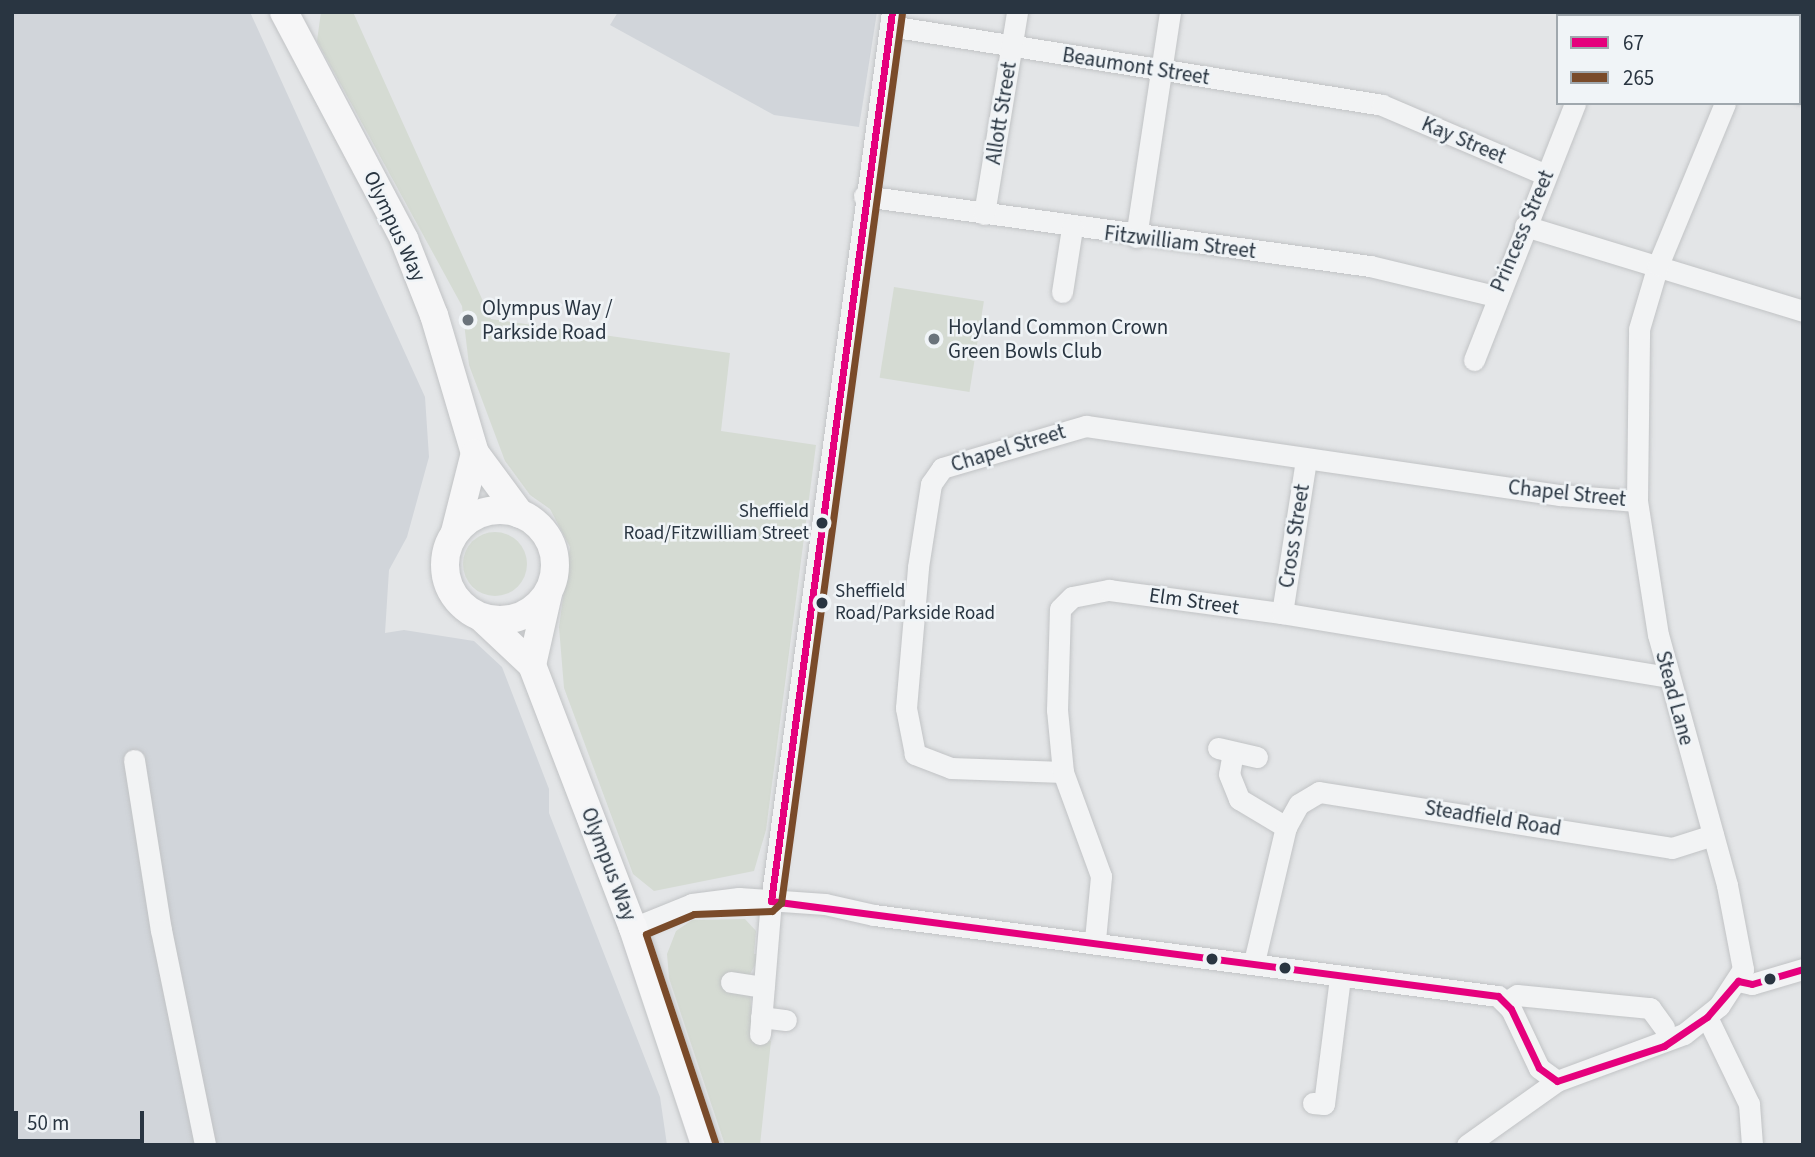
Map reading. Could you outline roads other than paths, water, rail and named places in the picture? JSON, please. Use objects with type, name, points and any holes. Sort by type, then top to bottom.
[{"type":"main road","name":"Olympus Way","points":[[284,12],[404,239],[434,315],[475,453],[520,514],[537,524],[552,548],[555,576],[548,594],[532,665]]},
{"type":"main road","name":"Olympus Way","points":[[475,453],[444,564],[447,582],[460,604],[482,618],[532,665],[634,928],[705,1145]]},
{"type":"main road","points":[[455,532],[484,512],[520,514]]},
{"type":"main road","points":[[482,618],[519,618],[548,594]]},
{"type":"street","name":"Allott Street","points":[[984,214],[1017,12]]},
{"type":"street","points":[[1136,237],[1170,12]]},
{"type":"street","name":"Beaumont Street","points":[[891,19],[1012,45],[1162,72],[1382,105]]},
{"type":"street","points":[[786,1020],[760,1026],[771,901],[864,196],[891,19]]},
{"type":"street","name":"Kay Street","points":[[1382,105],[1546,175]]},
{"type":"street","name":"Princess Street","points":[[1474,360],[1495,296],[1574,105]]},
{"type":"street","name":"Stead Lane","points":[[1724,105],[1658,265],[1639,329],[1637,501],[1641,546],[1669,677],[1713,835],[1742,956],[1738,981]]},
{"type":"street","name":"Fitzwilliam Street","points":[[864,196],[1136,237],[1370,266],[1495,296]]},
{"type":"street","points":[[1525,226],[1803,312]]},
{"type":"street","points":[[1062,292],[1072,228]]},
{"type":"street","name":"Chapel Street","points":[[1063,772],[951,768],[928,762],[915,754],[906,708],[931,484],[942,468],[1086,426],[1637,501]]},
{"type":"street","name":"Cross Street","points":[[1282,613],[1306,458]]},
{"type":"street","name":"Elm Street","points":[[1095,940],[1101,876],[1063,772],[1057,665],[1060,609],[1072,597],[1109,590],[1282,613],[1669,677]]},
{"type":"street","points":[[1258,757],[1225,750],[1229,774],[1239,799],[1265,819],[1286,827]]},
{"type":"street","points":[[134,760],[161,930],[205,1145]]},
{"type":"street","name":"Steadfield Road","points":[[1254,962],[1286,827],[1308,796],[1334,792],[1672,848],[1713,835]]},
{"type":"street","points":[[634,928],[692,904],[771,901],[1095,940],[1340,977],[1499,996],[1506,1002],[1539,1068],[1557,1081]]},
{"type":"street","points":[[1467,1145],[1557,1081],[1664,1046],[1706,1017],[1738,981],[1752,984],[1803,969]]},
{"type":"street","points":[[1313,1103],[1324,1104],[1340,977]]},
{"type":"street","points":[[731,982],[764,987]]},
{"type":"street","points":[[1506,1002],[1517,995],[1650,1008],[1664,1027]]},
{"type":"street","points":[[1706,1017],[1749,1104],[1752,1145]]},
{"type":"place","name":"Olympus Way / Parkside Road","points":[[468,320]]},
{"type":"place","name":"Hoyland Common Crown Green Bowls Club","points":[[934,339]]},
{"type":"place","name":"Sheffield Road/Fitzwilliam Street","points":[[822,523]]},
{"type":"place","name":"Sheffield Road/Parkside Road","points":[[822,603]]}]
